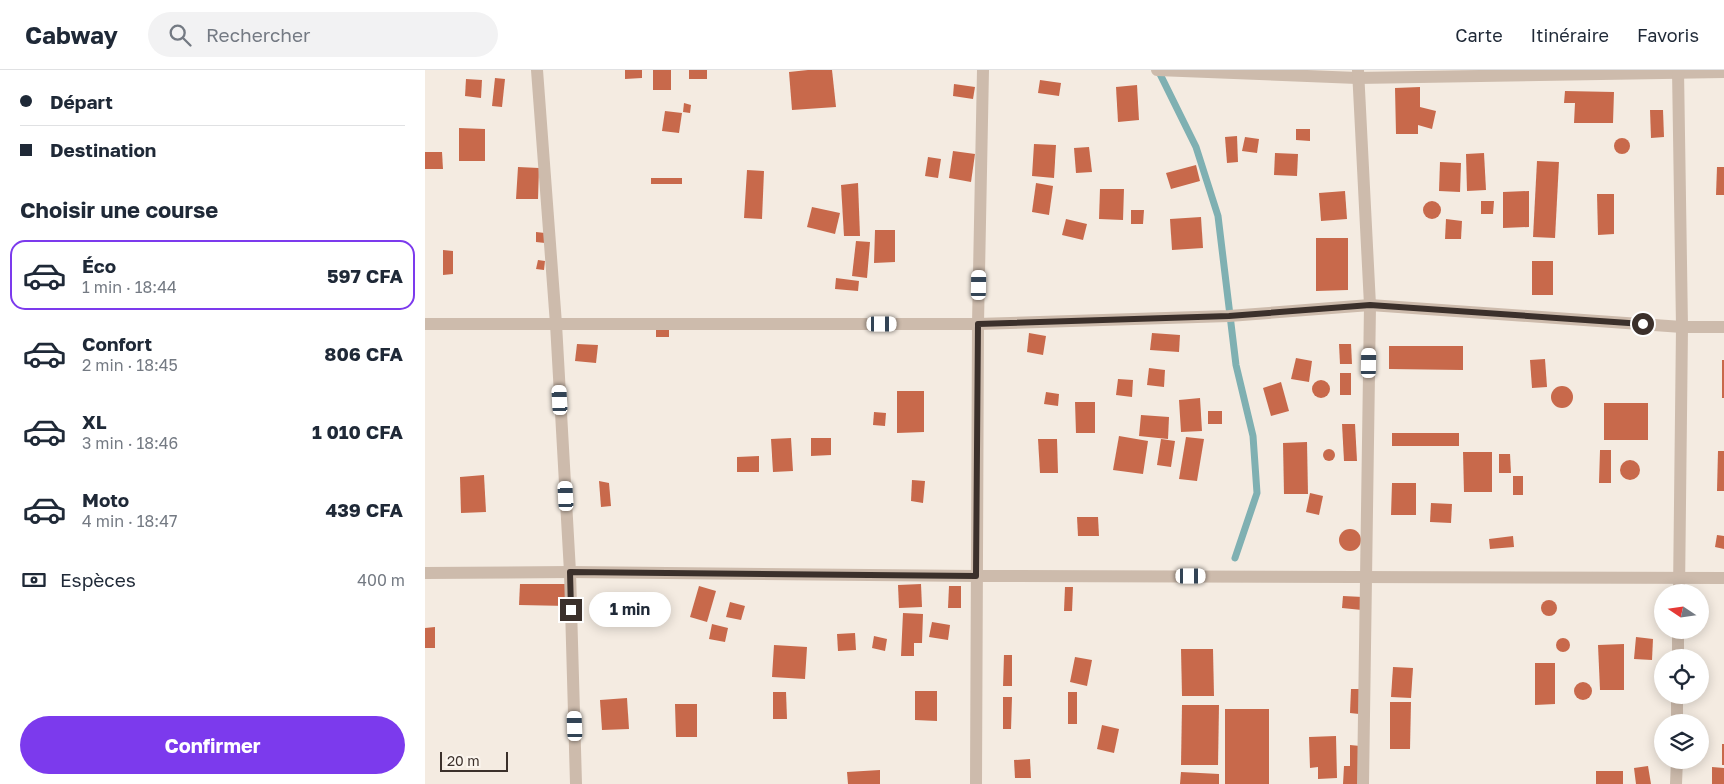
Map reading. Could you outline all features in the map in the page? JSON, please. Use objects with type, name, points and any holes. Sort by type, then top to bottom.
[{"type":"street","points":[[537,70],[556,324],[570,572],[577,784]]},
{"type":"street","points":[[976,784],[978,324],[983,70]]},
{"type":"street","points":[[1158,71],[1358,74],[1724,72]]},
{"type":"street","points":[[1678,71],[1682,327],[1679,584]]},
{"type":"street","points":[[1358,74],[1370,305],[1363,784]]},
{"type":"street","points":[[425,324],[978,324],[1229,316],[1370,305],[1682,327],[1724,326]]},
{"type":"street","points":[[425,573],[570,572],[976,576],[1724,578]]},
{"type":"street","points":[[1676,784],[1677,769]]},
{"type":"building","points":[[625,70],[642,70],[642,78],[625,79]]},
{"type":"building","points":[[653,70],[671,70],[671,90],[653,90]]},
{"type":"building","points":[[689,70],[707,70],[707,79],[689,79]]},
{"type":"building","points":[[832,70],[836,107],[792,110],[789,72]]},
{"type":"building","points":[[495,78],[505,79],[502,107],[492,106]]},
{"type":"building","points":[[466,79],[482,80],[481,98],[465,96]]},
{"type":"building","points":[[1040,80],[1061,83],[1059,96],[1038,93]]},
{"type":"building","points":[[954,84],[975,87],[973,99],[953,96]]},
{"type":"building","points":[[1137,85],[1139,120],[1118,122],[1116,87]]},
{"type":"building","points":[[1420,87],[1420,107],[1436,111],[1432,129],[1418,125],[1418,134],[1396,134],[1395,88]]},
{"type":"building","points":[[1565,91],[1614,92],[1613,123],[1574,123],[1575,103],[1564,103]]},
{"type":"building","points":[[684,103],[691,105],[690,113],[683,112]]},
{"type":"building","points":[[1650,110],[1663,110],[1664,137],[1651,138]]},
{"type":"building","points":[[665,111],[682,113],[679,133],[662,131]]},
{"type":"building","points":[[459,128],[485,129],[485,161],[459,161]]},
{"type":"building","points":[[1296,129],[1310,129],[1310,141],[1296,140]]},
{"type":"building","points":[[1237,136],[1238,162],[1227,163],[1225,137]]},
{"type":"building","points":[[1245,137],[1259,139],[1257,153],[1242,151]]},
{"type":"building","points":[[1619,138],[1625,138],[1630,143],[1628,152],[1619,154],[1614,149],[1614,143]]},
{"type":"building","points":[[1034,144],[1056,145],[1054,178],[1032,176]]},
{"type":"building","points":[[1089,147],[1092,172],[1076,173],[1074,148]]},
{"type":"building","points":[[953,151],[975,154],[971,182],[949,178]]},
{"type":"building","points":[[425,152],[442,152],[443,169],[425,169]]},
{"type":"building","points":[[1275,153],[1298,154],[1297,176],[1274,175]]},
{"type":"building","points":[[1484,153],[1486,190],[1467,191],[1466,154]]},
{"type":"building","points":[[928,157],[941,159],[938,178],[925,176]]},
{"type":"building","points":[[1537,161],[1559,162],[1555,238],[1533,237]]},
{"type":"building","points":[[1440,162],[1461,163],[1460,192],[1439,191]]},
{"type":"building","points":[[1196,165],[1200,181],[1171,189],[1166,173]]},
{"type":"building","points":[[518,167],[539,168],[538,199],[516,199]]},
{"type":"building","points":[[1717,167],[1724,167],[1724,195],[1716,195]]},
{"type":"building","points":[[747,170],[764,171],[762,219],[744,218]]},
{"type":"building","points":[[651,178],[682,178],[682,184],[651,184]]},
{"type":"building","points":[[858,183],[860,236],[844,236],[841,185]]},
{"type":"building","points":[[1036,183],[1053,186],[1049,215],[1032,212]]},
{"type":"building","points":[[1100,189],[1124,189],[1123,220],[1099,219]]},
{"type":"building","points":[[1345,191],[1347,219],[1321,221],[1319,193]]},
{"type":"building","points":[[1529,191],[1529,227],[1503,228],[1503,192]]},
{"type":"building","points":[[1597,194],[1614,194],[1614,234],[1598,235]]},
{"type":"building","points":[[1432,201],[1440,206],[1441,210],[1436,218],[1432,219],[1424,214],[1423,210],[1428,202]]},
{"type":"building","points":[[1481,201],[1494,201],[1493,214],[1481,214]]},
{"type":"building","points":[[812,207],[840,213],[835,234],[807,227]]},
{"type":"building","points":[[1131,210],[1144,210],[1143,224],[1131,224]]},
{"type":"building","points":[[1201,217],[1203,248],[1172,250],[1170,219]]},
{"type":"building","points":[[1066,219],[1087,224],[1083,240],[1062,235]]},
{"type":"building","points":[[1446,219],[1462,221],[1461,239],[1445,239]]},
{"type":"building","points":[[875,230],[895,230],[895,262],[874,263]]},
{"type":"building","points":[[536,232],[545,233],[545,243],[536,242]]},
{"type":"building","points":[[1316,238],[1348,238],[1348,290],[1316,291]]},
{"type":"building","points":[[856,241],[870,242],[867,278],[852,276]]},
{"type":"building","points":[[443,250],[453,251],[453,274],[443,275]]},
{"type":"building","points":[[538,260],[545,261],[544,270],[536,269]]},
{"type":"building","points":[[1532,261],[1553,261],[1553,295],[1532,295]]},
{"type":"building","points":[[836,278],[859,281],[858,291],[835,289]]},
{"type":"building","points":[[669,327],[669,337],[656,337],[656,328]]},
{"type":"building","points":[[1029,333],[1046,336],[1043,355],[1027,352]]},
{"type":"building","points":[[1152,333],[1180,335],[1179,352],[1150,350]]},
{"type":"building","points":[[577,344],[598,345],[596,363],[575,361]]},
{"type":"building","points":[[1339,344],[1351,344],[1352,364],[1340,364]]},
{"type":"building","points":[[1389,346],[1463,346],[1463,370],[1389,369]]},
{"type":"building","points":[[1296,358],[1312,361],[1309,382],[1291,379]]},
{"type":"building","points":[[1545,359],[1547,387],[1532,388],[1530,360]]},
{"type":"building","points":[[1722,360],[1724,360],[1724,398],[1722,398]]},
{"type":"building","points":[[1149,368],[1165,370],[1164,387],[1147,385]]},
{"type":"building","points":[[1340,373],[1351,373],[1351,395],[1340,395]]},
{"type":"building","points":[[1118,379],[1133,380],[1132,397],[1116,395]]},
{"type":"building","points":[[1317,380],[1325,380],[1330,385],[1328,396],[1317,398],[1312,393],[1312,385]]},
{"type":"building","points":[[1281,382],[1289,411],[1271,416],[1263,388]]},
{"type":"building","points":[[1562,386],[1570,389],[1573,397],[1570,405],[1562,408],[1554,405],[1551,397],[1554,389]]},
{"type":"building","points":[[897,391],[924,391],[924,432],[897,433]]},
{"type":"building","points":[[1046,392],[1059,394],[1058,406],[1044,404]]},
{"type":"building","points":[[1200,398],[1202,431],[1181,432],[1179,400]]},
{"type":"building","points":[[1075,402],[1095,402],[1095,433],[1076,433]]},
{"type":"building","points":[[1604,403],[1648,403],[1648,440],[1604,440]]},
{"type":"building","points":[[1208,411],[1222,411],[1222,424],[1208,424]]},
{"type":"building","points":[[874,412],[886,413],[885,426],[873,425]]},
{"type":"building","points":[[1141,415],[1169,417],[1168,439],[1139,436]]},
{"type":"building","points":[[1342,424],[1355,424],[1357,461],[1344,461]]},
{"type":"building","points":[[1392,433],[1459,433],[1459,446],[1392,446]]},
{"type":"building","points":[[1119,436],[1148,441],[1143,474],[1113,470]]},
{"type":"building","points":[[1186,437],[1204,439],[1197,481],[1179,479]]},
{"type":"building","points":[[791,438],[793,471],[773,472],[771,439]]},
{"type":"building","points":[[811,438],[831,438],[831,455],[811,456]]},
{"type":"building","points":[[1038,439],[1057,439],[1058,473],[1040,473]]},
{"type":"building","points":[[1161,439],[1175,441],[1171,467],[1157,465]]},
{"type":"building","points":[[1307,442],[1308,494],[1284,494],[1283,443]]},
{"type":"building","points":[[1329,449],[1335,455],[1329,461],[1323,455]]},
{"type":"building","points":[[1600,450],[1611,450],[1611,483],[1599,483]]},
{"type":"building","points":[[1718,451],[1724,451],[1724,491],[1717,491]]},
{"type":"building","points":[[1463,452],[1492,452],[1492,492],[1464,492]]},
{"type":"building","points":[[1499,454],[1510,454],[1511,473],[1499,473]]},
{"type":"building","points":[[759,456],[759,472],[737,472],[737,457]]},
{"type":"building","points":[[1630,460],[1637,463],[1640,470],[1637,477],[1630,480],[1623,477],[1620,470],[1623,463]]},
{"type":"building","points":[[484,475],[486,512],[461,513],[460,477]]},
{"type":"building","points":[[1513,476],[1523,476],[1523,495],[1513,495]]},
{"type":"building","points":[[912,480],[925,481],[923,503],[911,501]]},
{"type":"building","points":[[599,481],[609,483],[611,506],[601,507]]},
{"type":"building","points":[[1392,483],[1416,483],[1416,515],[1391,515]]},
{"type":"building","points":[[1310,493],[1323,496],[1319,515],[1306,512]]},
{"type":"building","points":[[1431,503],[1452,504],[1451,523],[1430,522]]},
{"type":"building","points":[[1077,517],[1098,517],[1099,536],[1078,536]]},
{"type":"building","points":[[1350,529],[1358,532],[1361,540],[1358,548],[1350,551],[1342,548],[1339,540],[1342,532]]},
{"type":"building","points":[[1717,535],[1724,536],[1724,549],[1715,547]]},
{"type":"building","points":[[1513,536],[1514,547],[1490,549],[1489,539]]},
{"type":"building","points":[[520,584],[568,584],[568,606],[519,605]]},
{"type":"building","points":[[921,584],[922,607],[899,608],[898,585]]},
{"type":"building","points":[[699,586],[716,591],[707,622],[690,617]]},
{"type":"building","points":[[949,586],[961,586],[961,608],[948,608]]},
{"type":"building","points":[[1065,587],[1073,587],[1072,611],[1064,611]]},
{"type":"building","points":[[1343,596],[1363,597],[1362,610],[1342,608]]},
{"type":"building","points":[[1546,600],[1552,600],[1557,605],[1555,614],[1546,616],[1541,611],[1541,605]]},
{"type":"building","points":[[730,602],[745,606],[741,620],[726,617]]},
{"type":"building","points":[[903,613],[923,614],[922,643],[914,643],[914,656],[901,656]]},
{"type":"building","points":[[932,622],[950,625],[948,640],[929,637]]},
{"type":"building","points":[[712,624],[728,628],[725,642],[709,639]]},
{"type":"building","points":[[435,627],[435,648],[425,648],[425,628]]},
{"type":"building","points":[[855,633],[856,650],[838,651],[837,634]]},
{"type":"building","points":[[874,636],[887,639],[885,651],[872,648]]},
{"type":"building","points":[[1636,637],[1653,639],[1652,660],[1634,659]]},
{"type":"building","points":[[1563,638],[1568,640],[1570,645],[1568,650],[1563,652],[1558,650],[1556,645],[1558,640]]},
{"type":"building","points":[[1624,644],[1624,690],[1600,690],[1598,645]]},
{"type":"building","points":[[774,645],[807,647],[805,679],[772,677]]},
{"type":"building","points":[[1181,649],[1213,649],[1214,696],[1182,696]]},
{"type":"building","points":[[1004,655],[1012,655],[1012,686],[1003,686]]},
{"type":"building","points":[[1075,657],[1092,660],[1087,686],[1070,682]]},
{"type":"building","points":[[1535,663],[1555,663],[1555,704],[1535,705]]},
{"type":"building","points":[[1393,667],[1413,668],[1411,698],[1391,697]]},
{"type":"building","points":[[1583,682],[1589,685],[1592,691],[1589,697],[1583,700],[1577,697],[1574,691],[1577,685]]},
{"type":"building","points":[[1351,689],[1360,689],[1359,714],[1350,713]]},
{"type":"building","points":[[915,691],[937,691],[937,721],[915,720]]},
{"type":"building","points":[[773,692],[786,692],[787,719],[773,719]]},
{"type":"building","points":[[1068,692],[1077,692],[1077,724],[1068,724]]},
{"type":"building","points":[[1003,697],[1012,697],[1011,729],[1003,729]]},
{"type":"building","points":[[627,698],[629,729],[602,730],[600,700]]},
{"type":"building","points":[[1390,702],[1411,702],[1410,749],[1390,749]]},
{"type":"building","points":[[675,704],[697,704],[697,737],[676,737]]},
{"type":"building","points":[[1182,705],[1219,705],[1218,765],[1181,765]]},
{"type":"building","points":[[1225,709],[1269,709],[1269,784],[1225,784]]},
{"type":"building","points":[[1102,725],[1119,729],[1114,753],[1097,749]]},
{"type":"building","points":[[1336,736],[1337,778],[1318,779],[1318,767],[1310,768],[1309,737]]},
{"type":"building","points":[[1722,744],[1724,744],[1724,765],[1722,765]]},
{"type":"building","points":[[1350,745],[1360,746],[1359,784],[1343,784],[1344,766],[1350,766]]},
{"type":"building","points":[[1030,759],[1031,778],[1015,778],[1014,760]]},
{"type":"building","points":[[1648,766],[1651,784],[1636,784],[1634,768]]},
{"type":"building","points":[[1712,767],[1724,768],[1724,784],[1712,784]]},
{"type":"building","points":[[880,770],[880,784],[848,784],[847,772]]},
{"type":"building","points":[[1596,771],[1623,771],[1623,784],[1596,784]]},
{"type":"building","points":[[1181,772],[1219,774],[1219,784],[1180,784]]},
{"type":"waterway","points":[[1158,70],[1196,147],[1218,216],[1236,365],[1253,436],[1257,493],[1235,558]]},
{"type":"route","points":[[571,610],[570,572],[976,576],[978,324],[1229,316],[1370,305],[1643,324]]}]
